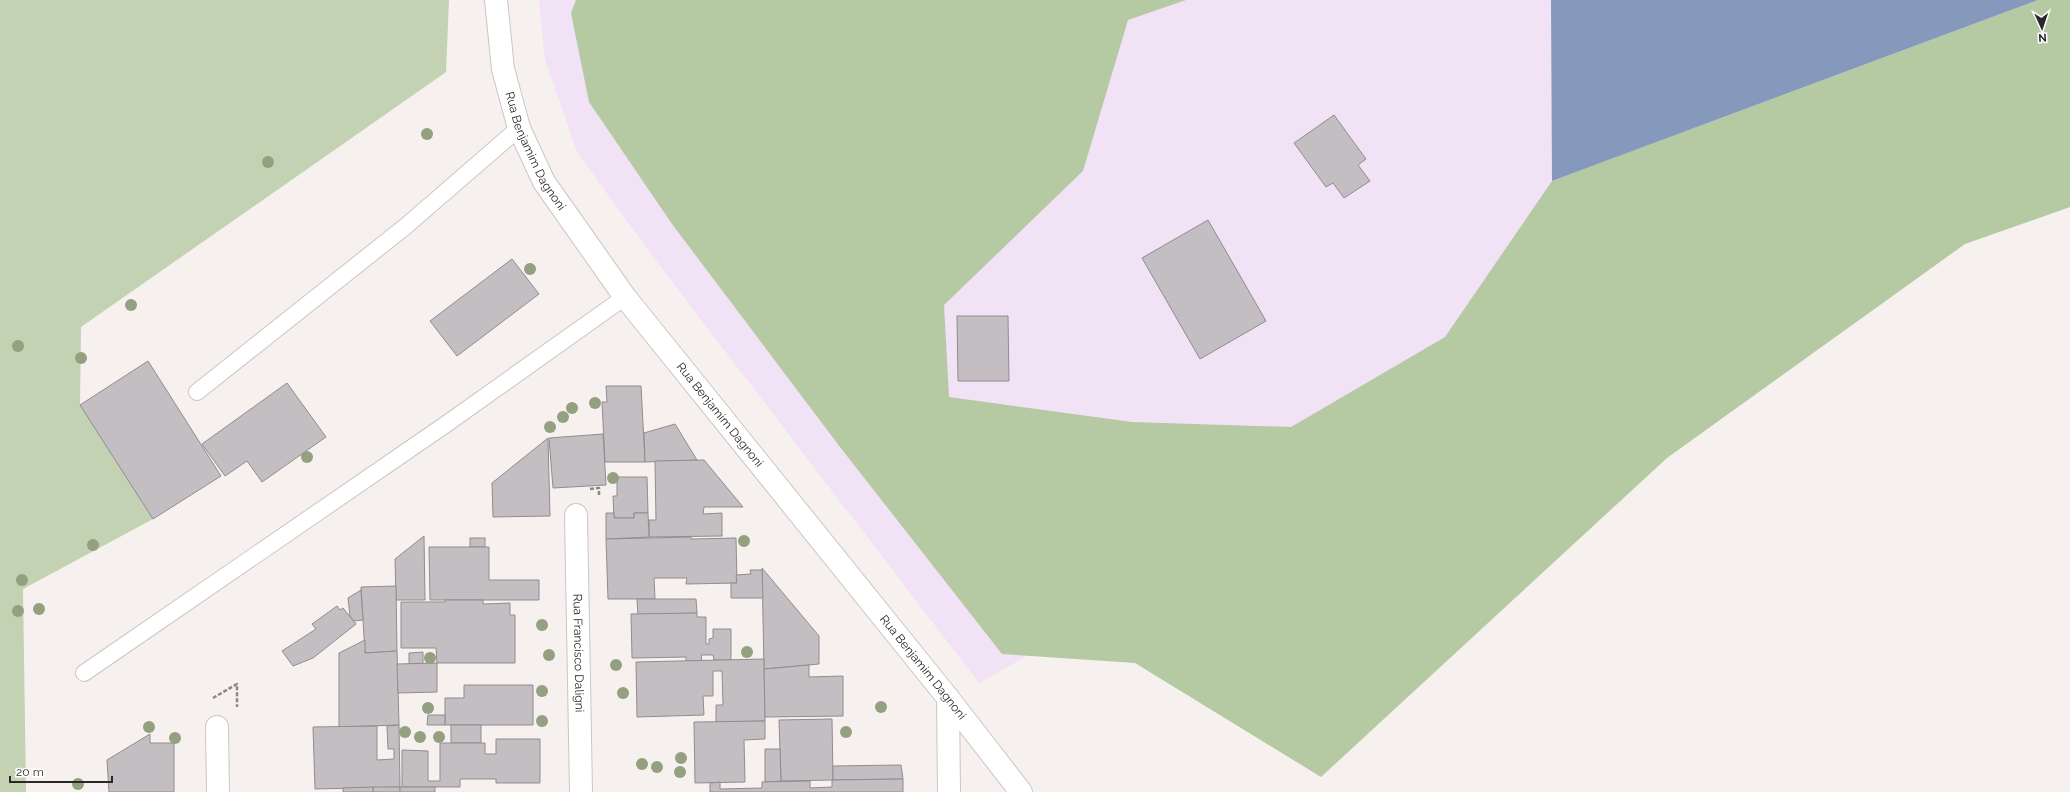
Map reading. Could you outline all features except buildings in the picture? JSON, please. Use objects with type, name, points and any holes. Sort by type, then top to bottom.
[{"type":"street","name":"Rua Benjamim Dagnoni","points":[[496,0],[503,69],[519,128],[544,182],[625,297],[948,698],[1021,792]]},
{"type":"street","name":"Rua Francisco Daligni","points":[[576,515],[581,792]]},
{"type":"street","points":[[948,698],[949,792]]},
{"type":"street","points":[[217,727],[218,792]]},
{"type":"lane","points":[[197,392],[406,226],[519,128]]},
{"type":"lane","points":[[84,673],[442,427],[625,297]]},
{"type":"shaded area","points":[[539,0],[2070,0],[1671,291],[979,683],[650,253],[577,152],[545,60]]},
{"type":"green space","points":[[0,0],[449,0],[446,72],[81,327],[80,405],[153,519],[23,589],[26,792],[0,792]]},
{"type":"green space","points":[[576,0],[1186,0],[1128,20],[1083,171],[944,305],[949,397],[1132,422],[1291,427],[1445,337],[1552,181],[2038,0],[2070,0],[2070,207],[1965,244],[1667,458],[1321,777],[1135,663],[1002,654],[840,447],[672,224],[589,102],[571,13]]},
{"type":"water","points":[[1551,0],[2038,0],[1552,181]]}]
